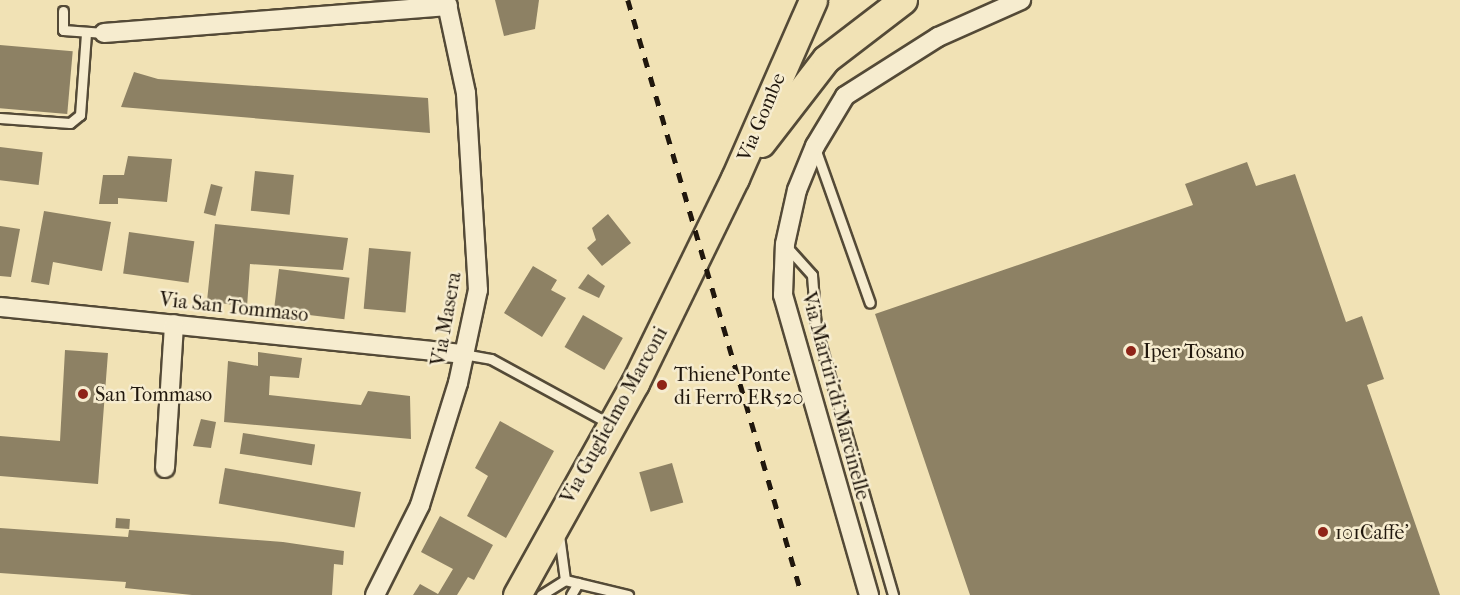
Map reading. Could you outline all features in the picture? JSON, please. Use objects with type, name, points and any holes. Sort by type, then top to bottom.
[{"type":"main road","name":"Via Gombe","points":[[708,234],[813,0]]},
{"type":"main road","points":[[735,178],[826,59],[903,0]]},
{"type":"main road","name":"Via Guglielmo Marconi","points":[[517,595],[612,425],[708,234]]},
{"type":"street","name":"Via Martiri di Marcinelle","points":[[869,595],[783,295],[785,244],[815,146],[845,96],[870,76],[1021,0]]},
{"type":"street","points":[[104,33],[447,3]]},
{"type":"street","name":"Via Masera","points":[[375,595],[420,505],[463,354],[478,290],[478,234],[466,93],[447,3]]},
{"type":"street","name":"Via San Tommaso","points":[[0,307],[463,354]]},
{"type":"street","points":[[165,468],[174,324]]},
{"type":"lane","points":[[63,11],[63,30],[104,33]]},
{"type":"lane","points":[[0,118],[70,123],[80,114],[86,33]]},
{"type":"lane","points":[[815,146],[870,303]]},
{"type":"lane","points":[[785,244],[812,275],[816,328],[893,595]]},
{"type":"lane","points":[[463,354],[491,359],[612,425]]},
{"type":"lane","points":[[558,518],[565,580]]},
{"type":"lane","points":[[541,595],[565,580],[628,595]]},
{"type":"lane","points":[[571,595],[578,583]]},
{"type":"building","points":[[495,0],[539,0],[535,29],[504,36]]},
{"type":"building","points":[[0,45],[73,51],[67,114],[0,108]]},
{"type":"building","points":[[134,72],[158,79],[428,98],[430,133],[121,107]]},
{"type":"building","points":[[0,147],[43,152],[39,185],[0,180]]},
{"type":"building","points":[[128,156],[172,159],[167,202],[118,198],[118,204],[99,204],[103,175],[124,175]]},
{"type":"building","name":"Iper Tosano","points":[[1247,162],[1256,186],[1295,174],[1346,322],[1362,316],[1384,379],[1367,385],[1440,595],[970,595],[875,314],[1193,205],[1185,184]]},
{"type":"building","points":[[255,171],[294,175],[290,215],[251,211]]},
{"type":"building","points":[[211,184],[223,187],[215,216],[204,213]]},
{"type":"building","points":[[44,211],[111,222],[102,271],[53,262],[49,285],[31,282]]},
{"type":"building","points":[[608,214],[631,243],[602,266],[587,248],[596,240],[592,228]]},
{"type":"building","points":[[215,224],[348,238],[343,270],[250,264],[247,307],[207,301]]},
{"type":"building","points":[[0,226],[20,229],[11,277],[0,276]]},
{"type":"building","points":[[129,232],[194,241],[189,283],[123,274]]},
{"type":"building","points":[[369,248],[411,252],[406,312],[364,309]]},
{"type":"building","points":[[533,266],[557,280],[551,290],[566,298],[542,337],[504,313]]},
{"type":"building","points":[[279,269],[349,278],[344,319],[274,311]]},
{"type":"building","points":[[588,274],[605,286],[599,298],[578,288]]},
{"type":"building","points":[[583,315],[623,338],[604,370],[564,347]]},
{"type":"building","name":"San Tommaso","points":[[65,350],[108,353],[98,484],[0,476],[0,436],[60,441]]},
{"type":"building","points":[[258,352],[302,358],[299,378],[270,376],[269,395],[361,405],[368,391],[410,396],[411,439],[224,422],[228,361],[258,366]]},
{"type":"building","points":[[201,419],[216,422],[211,448],[193,446]]},
{"type":"building","points":[[500,421],[554,451],[506,538],[467,516],[488,476],[475,468]]},
{"type":"building","points":[[243,433],[315,444],[312,465],[240,454]]},
{"type":"building","points":[[672,463],[683,502],[651,512],[639,472]]},
{"type":"building","points":[[225,468],[361,492],[355,527],[219,503]]},
{"type":"building","points":[[440,516],[493,545],[474,580],[468,577],[457,595],[413,595],[420,584],[438,594],[453,569],[421,552]]},
{"type":"building","points":[[116,518],[130,519],[129,529],[115,528]]},
{"type":"building","points":[[0,528],[128,537],[129,530],[283,542],[344,551],[343,565],[334,564],[332,595],[192,595],[125,588],[126,582],[0,573]]},
{"type":"railway","points":[[628,0],[802,595]]},
{"type":"place","name":"Iper Tosano","points":[[1131,351]]},
{"type":"place","name":"Thiene Ponte di Ferro ER520","points":[[662,385]]},
{"type":"place","name":"San Tommaso","points":[[83,394]]},
{"type":"place","name":"101Caffe'","points":[[1323,532]]}]
